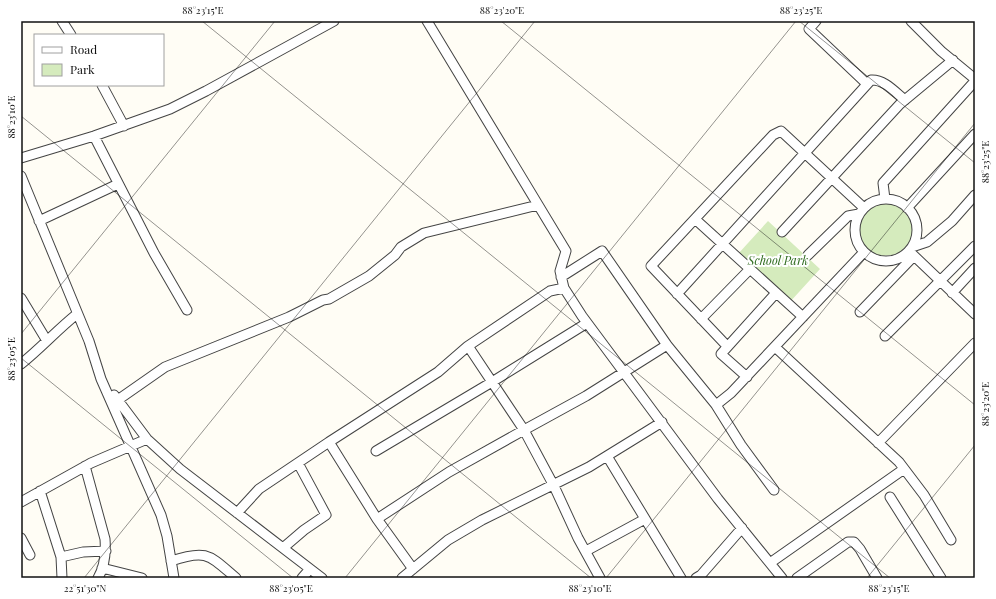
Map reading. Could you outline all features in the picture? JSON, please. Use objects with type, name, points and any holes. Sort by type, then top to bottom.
[{"type":"street","points":[[62,21],[70,34]]},
{"type":"street","points":[[21,158],[94,136],[170,109],[334,21]]},
{"type":"street","points":[[427,21],[566,251],[560,271],[564,288],[588,323],[718,498],[782,578]]},
{"type":"street","points":[[816,21],[809,28],[867,84]]},
{"type":"street","points":[[884,199],[883,183],[975,80],[911,21]]},
{"type":"street","points":[[782,232],[900,104],[953,60]]},
{"type":"street","points":[[677,294],[871,80],[877,80],[905,100]]},
{"type":"street","points":[[103,86],[124,126]]},
{"type":"street","points":[[727,346],[651,266],[773,135],[781,131],[832,178],[861,212]]},
{"type":"street","points":[[907,208],[975,134]]},
{"type":"street","points":[[94,136],[154,253],[187,310]]},
{"type":"street","points":[[21,176],[89,341],[101,379],[114,402],[130,446],[161,515],[174,578]]},
{"type":"street","points":[[39,221],[118,184]]},
{"type":"street","points":[[861,212],[855,225],[855,236],[859,246],[864,252],[874,259],[887,261],[901,258],[927,242],[952,221],[975,195]]},
{"type":"street","points":[[808,255],[848,216],[861,212],[874,201],[884,199],[895,200],[912,213],[917,225],[916,238],[912,251],[860,312]]},
{"type":"street","points":[[114,402],[165,367],[289,317],[323,300],[329,299],[369,276],[395,255],[401,247],[424,233],[538,205]]},
{"type":"street","points":[[695,219],[803,317]]},
{"type":"street","points":[[885,336],[975,246]]},
{"type":"street","points":[[561,277],[602,251],[667,345],[716,405],[774,490]]},
{"type":"street","points":[[912,251],[940,281],[975,314]]},
{"type":"street","points":[[716,405],[732,393],[864,252]]},
{"type":"street","points":[[952,292],[975,268]]},
{"type":"street","points":[[701,319],[750,269]]},
{"type":"street","points":[[237,513],[258,489],[438,372],[468,346],[550,291],[564,288]]},
{"type":"street","points":[[747,377],[721,354],[776,293]]},
{"type":"street","points":[[21,298],[47,340]]},
{"type":"street","points":[[21,364],[59,328],[78,314]]},
{"type":"street","points":[[376,451],[588,323]]},
{"type":"street","points":[[878,443],[975,343]]},
{"type":"street","points":[[377,519],[449,472],[586,396],[667,345]]},
{"type":"street","points":[[468,346],[524,430],[600,578]]},
{"type":"street","points":[[774,347],[899,462],[924,495],[951,540]]},
{"type":"street","points":[[114,402],[147,439],[180,469],[322,578]]},
{"type":"street","points":[[402,578],[448,540],[482,520],[554,486],[589,467],[662,422]]},
{"type":"street","points":[[21,502],[85,466],[147,439]]},
{"type":"street","points":[[329,442],[377,519],[413,569]]},
{"type":"street","points":[[607,456],[681,578]]},
{"type":"street","points":[[284,548],[304,530],[326,515],[298,463]]},
{"type":"street","points":[[85,466],[106,551],[98,578]]},
{"type":"street","points":[[770,563],[904,469]]},
{"type":"street","points":[[40,491],[61,557],[62,578]]},
{"type":"street","points":[[890,497],[941,578]]},
{"type":"street","points":[[586,552],[645,519]]},
{"type":"street","points":[[700,577],[742,528]]},
{"type":"street","points":[[21,538],[30,555]]},
{"type":"street","points":[[797,578],[848,542],[854,542],[860,549],[877,578]]},
{"type":"street","points":[[61,557],[83,552],[106,551]]},
{"type":"street","points":[[171,561],[198,554],[206,555],[216,561],[236,578]]},
{"type":"street","points":[[102,568],[142,578]]},
{"type":"street","points":[[302,578],[310,569]]},
{"type":"green space","points":[[886,202],[895,205],[902,210],[910,219],[913,231],[911,244],[903,251],[893,255],[881,256],[871,252],[864,245],[858,232],[862,218],[867,210]]},
{"type":"green space","name":"School Park","points":[[768,221],[820,269],[789,303],[738,254]]}]
